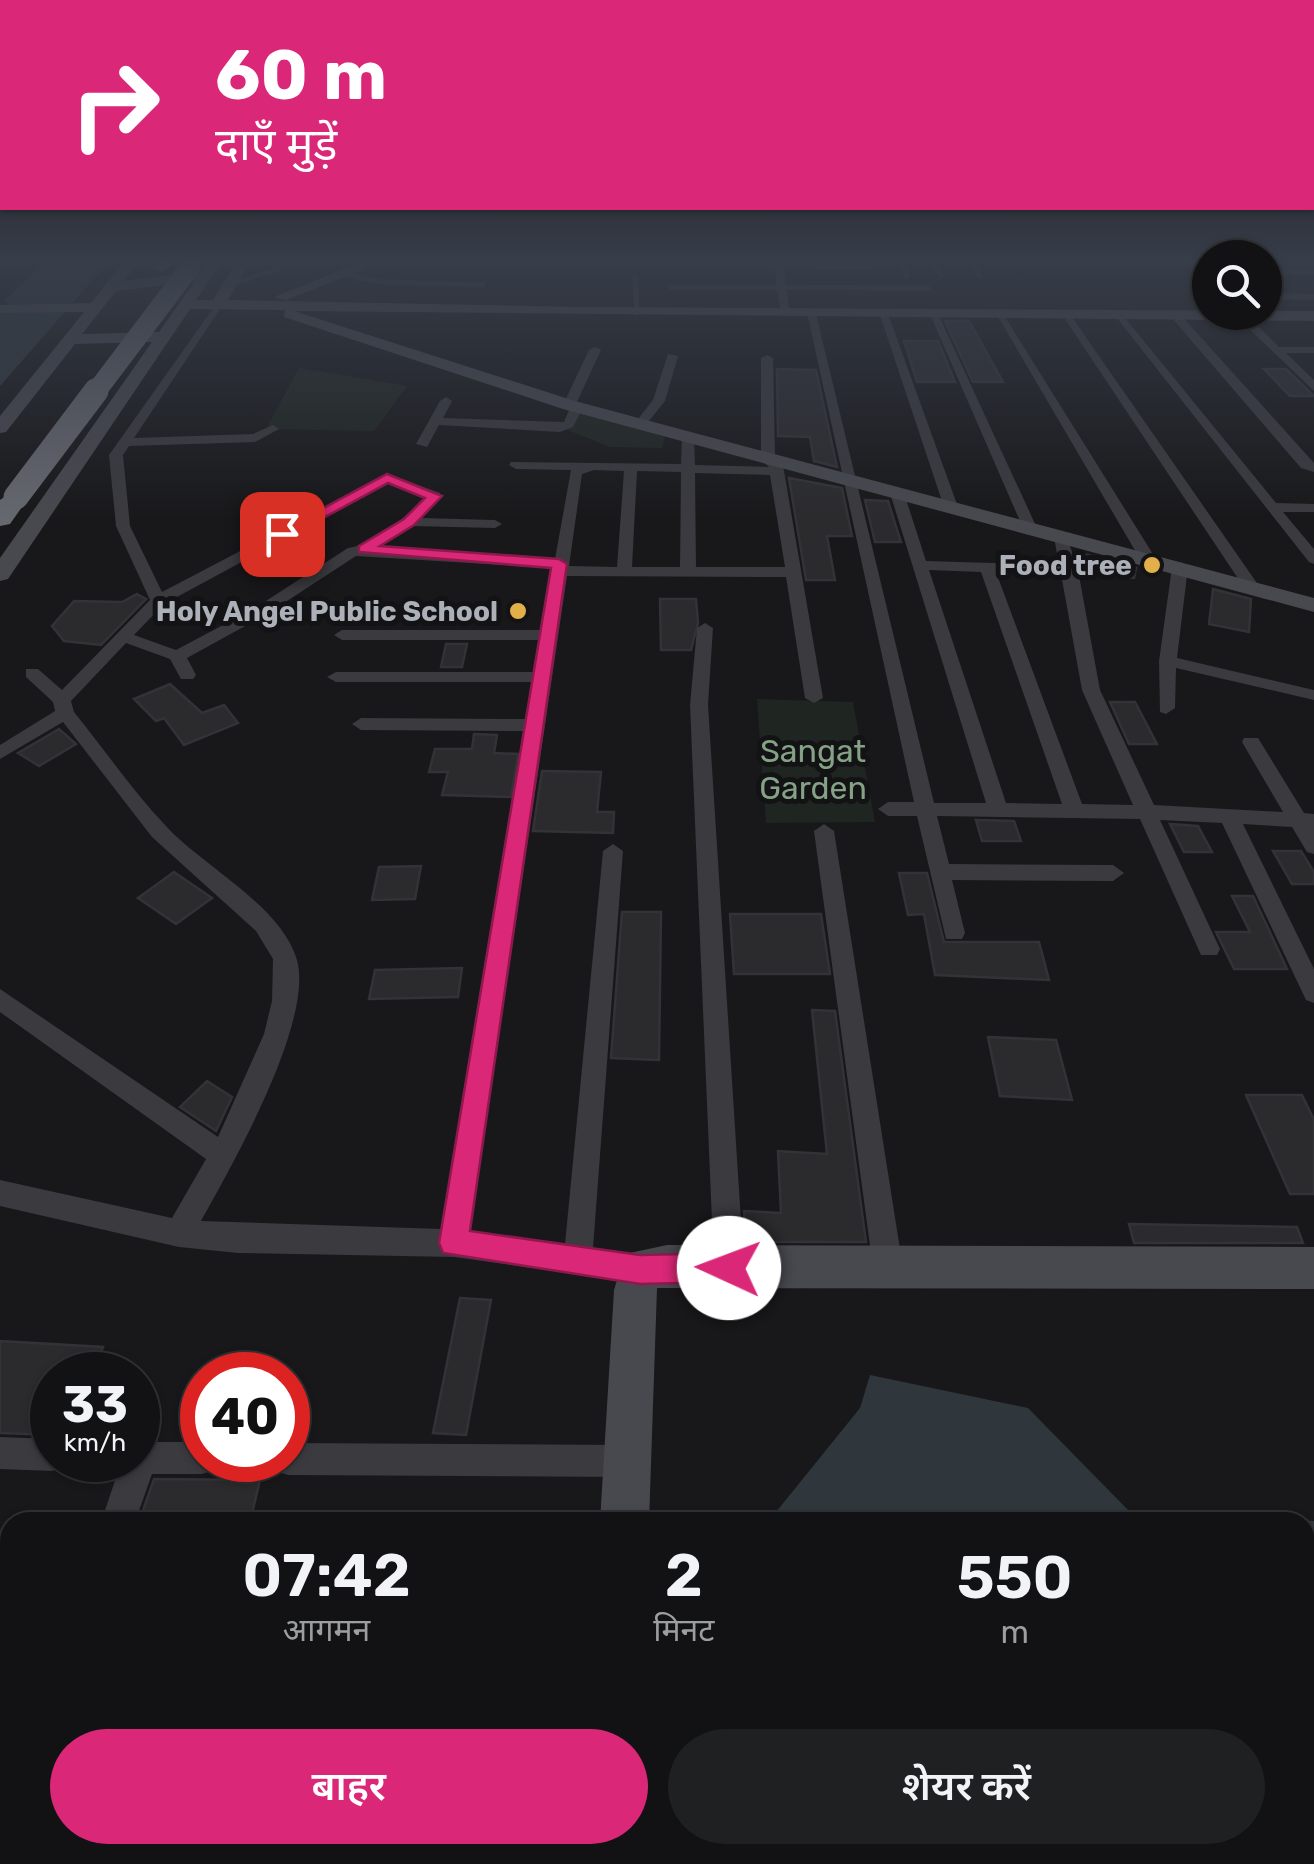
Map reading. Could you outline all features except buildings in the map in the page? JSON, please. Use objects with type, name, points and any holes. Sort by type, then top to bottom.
[{"type":"highway","points":[[78,376],[101,346]]},
{"type":"highway","points":[[0,518],[137,346]]},
{"type":"street","points":[[5,421],[63,346]]},
{"type":"street","points":[[0,574],[157,346]]},
{"type":"street","points":[[158,602],[138,566],[123,526],[116,455],[190,346]]},
{"type":"street","points":[[382,346],[773,464],[1314,604]]},
{"type":"street","points":[[819,346],[954,934]]},
{"type":"street","points":[[895,346],[951,508]]},
{"type":"street","points":[[947,346],[1030,528]]},
{"type":"street","points":[[1021,346],[1148,558]]},
{"type":"street","points":[[1086,346],[1251,586]]},
{"type":"street","points":[[1142,346],[1314,559]]},
{"type":"street","points":[[1207,346],[1306,466],[1314,468]]},
{"type":"street","points":[[1212,346],[1314,452]]},
{"type":"street","points":[[1272,346],[1312,384]]},
{"type":"street","points":[[435,421],[560,428],[569,424],[595,350]]},
{"type":"street","points":[[1276,350],[1314,350]]},
{"type":"street","points":[[640,424],[659,400],[672,356]]},
{"type":"street","points":[[766,358],[773,464],[814,698]]},
{"type":"street","points":[[422,444],[446,401]]},
{"type":"street","points":[[124,442],[255,438],[274,429]]},
{"type":"street","points":[[688,438],[688,572]]},
{"type":"street","points":[[516,465],[689,468],[773,464]]},
{"type":"street","points":[[454,1243],[558,568],[576,472],[586,466]]},
{"type":"street","points":[[624,572],[630,466]]},
{"type":"street","points":[[0,753],[64,706],[158,602],[387,478],[435,496],[409,522],[345,556],[261,611],[177,656]]},
{"type":"street","points":[[897,493],[998,810]]},
{"type":"street","points":[[1272,508],[1314,508]]},
{"type":"street","points":[[409,522],[495,524]]},
{"type":"street","points":[[1061,537],[1091,690],[1209,948]]},
{"type":"street","points":[[364,549],[624,572],[794,572]]},
{"type":"street","points":[[920,565],[1070,570]]},
{"type":"street","points":[[1166,708],[1180,567]]},
{"type":"street","points":[[987,568],[1074,811]]},
{"type":"street","points":[[705,628],[699,704],[729,1268]]},
{"type":"street","points":[[342,636],[548,635]]},
{"type":"street","points":[[124,638],[177,656],[187,674]]},
{"type":"street","points":[[1168,661],[1314,695]]},
{"type":"street","points":[[32,673],[64,706],[159,832],[264,925],[278,942],[288,969],[263,1069],[223,1156],[179,1233]]},
{"type":"street","points":[[336,677],[541,677]]},
{"type":"street","points":[[361,724],[534,725]]},
{"type":"street","points":[[1251,742],[1307,821],[1314,848]]},
{"type":"street","points":[[888,809],[1149,812],[1307,821]]},
{"type":"street","points":[[1229,818],[1314,993]]},
{"type":"street","points":[[824,830],[888,1268]]},
{"type":"street","points":[[578,1260],[613,851]]},
{"type":"street","points":[[940,872],[1112,873]]},
{"type":"street","points":[[0,999],[223,1156]]},
{"type":"street","points":[[0,1193],[179,1233],[238,1239],[454,1243],[640,1270],[1314,1268]]},
{"type":"street","points":[[624,1512],[634,1290],[640,1270]]},
{"type":"street","points":[[0,1453],[30,1454]]},
{"type":"street","points":[[310,1459],[627,1461]]},
{"type":"street","points":[[121,1512],[131,1482]]},
{"type":"green space","points":[[299,368],[407,386],[374,431],[266,429]]},
{"type":"green space","points":[[576,412],[665,436],[662,448],[610,447],[565,429]]},
{"type":"green space","name":"Sangat Garden","points":[[757,699],[853,702],[875,822],[766,823]]},
{"type":"shaded area","points":[[0,346],[35,346],[0,386]]},
{"type":"shaded area","points":[[870,1375],[1028,1408],[1130,1512],[776,1512],[860,1408]]},
{"type":"place","name":"Food tree","points":[[1152,565]]},
{"type":"place","name":"Holy Angel Public School","points":[[518,611]]},
{"type":"route","points":[[282,534],[387,478],[435,496],[409,522],[364,549],[559,564],[454,1243],[640,1270],[667,1266],[729,1268]]}]
